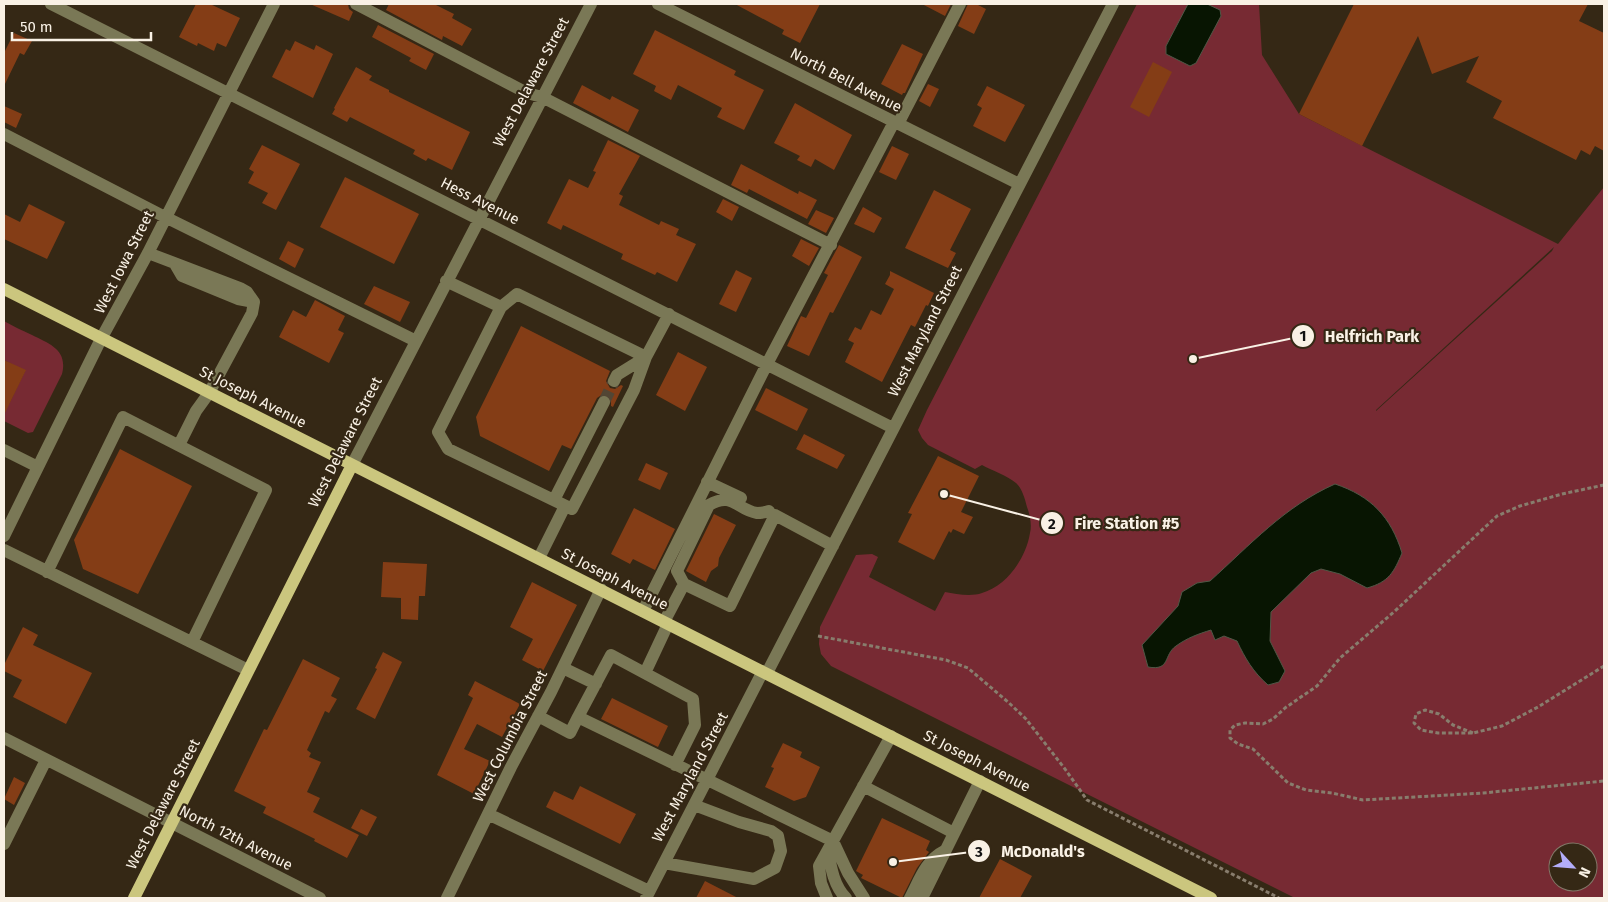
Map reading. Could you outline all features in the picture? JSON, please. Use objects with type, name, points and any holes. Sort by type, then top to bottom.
[{"type":"main road","name":"St Joseph Avenue","points":[[4,289],[1211,898]]},
{"type":"main road","name":"West Delaware Street","points":[[134,898],[352,465]]},
{"type":"street","name":"Hess Avenue","points":[[51,4],[893,428]]},
{"type":"street","name":"West Iowa Street","points":[[4,536],[101,339],[148,253],[274,4]]},
{"type":"street","points":[[356,4],[527,93],[542,97],[831,245]]},
{"type":"street","name":"West Delaware Street","points":[[352,465],[478,218],[591,4]]},
{"type":"street","name":"North Bell Avenue","points":[[658,4],[1019,184]]},
{"type":"street","points":[[643,611],[767,364],[960,4]]},
{"type":"street","name":"West Maryland Street","points":[[648,895],[694,805],[833,546],[1113,4]]},
{"type":"street","points":[[4,134],[165,217],[416,341]]},
{"type":"street","points":[[148,253],[240,288],[247,292],[254,302],[252,313],[209,393],[196,411],[179,445]]},
{"type":"street","points":[[446,281],[501,307]]},
{"type":"street","points":[[563,504],[448,449],[438,432],[501,307],[517,294],[646,357]]},
{"type":"street","points":[[563,504],[634,390],[646,357],[669,314]]},
{"type":"street","points":[[617,383],[617,375],[646,357]]},
{"type":"street","points":[[539,558],[607,404]]},
{"type":"street","points":[[47,572],[123,417],[266,490],[192,642]]},
{"type":"street","points":[[4,450],[38,467]]},
{"type":"street","points":[[707,482],[772,513],[833,546]]},
{"type":"street","points":[[718,500],[726,500],[757,513],[772,513],[730,606],[684,584],[677,571],[709,505],[718,500]]},
{"type":"street","points":[[4,506],[16,512]]},
{"type":"street","points":[[4,550],[248,670]]},
{"type":"street","points":[[645,673],[684,584]]},
{"type":"street","name":"West Columbia Street","points":[[447,898],[601,589]]},
{"type":"street","points":[[538,716],[570,733],[611,655],[693,699],[696,725],[675,765]]},
{"type":"street","points":[[563,668],[596,684]]},
{"type":"street","points":[[578,717],[707,781],[830,846],[864,898]]},
{"type":"street","points":[[827,898],[820,883],[819,866],[891,736]]},
{"type":"street","name":"North 12th Avenue","points":[[4,738],[320,898]]},
{"type":"street","points":[[4,844],[46,760]]},
{"type":"street","points":[[922,898],[980,781]]},
{"type":"street","points":[[863,786],[954,833]]},
{"type":"street","points":[[664,862],[754,879],[775,868],[780,851],[778,836],[771,831],[739,822],[694,805]]},
{"type":"street","points":[[488,814],[648,895]]},
{"type":"street","points":[[830,846],[832,873],[841,893],[846,898]]},
{"type":"street","points":[[910,898],[930,861],[936,855],[946,850]]},
{"type":"street","points":[[290,898],[296,886]]},
{"type":"path","points":[[1604,486],[1537,501],[1497,516],[1395,611],[1340,658],[1317,686],[1273,719],[1263,724],[1245,723],[1234,725],[1230,730],[1230,738],[1238,744],[1253,749],[1288,783],[1306,790],[1332,793],[1363,800],[1483,793],[1604,782]]},
{"type":"path","points":[[818,636],[946,660],[968,668],[1026,719],[1087,800],[1279,898]]},
{"type":"path","points":[[1473,733],[1453,725],[1439,714],[1425,710],[1416,714],[1414,723],[1421,730],[1438,733],[1473,733],[1502,726],[1560,694],[1604,666]]},
{"type":"shaded area","points":[[1137,4],[1259,4],[1262,55],[1299,114],[1558,244],[1604,187],[1604,898],[1295,898],[831,666],[821,654],[819,644],[820,627],[856,555],[872,554],[878,557],[869,577],[935,611],[945,592],[973,595],[999,584],[1014,570],[1028,542],[1031,523],[1029,513],[1023,494],[1016,483],[982,465],[975,469],[928,445],[918,430]],"holes":[[[1554,247],[1552,251],[1376,411]]]},
{"type":"shaded area","points":[[1188,4],[1207,4],[1220,10],[1221,16],[1196,63],[1190,66],[1166,54],[1166,46]]},
{"type":"shaded area","points":[[4,321],[51,345],[60,353],[62,359],[62,374],[33,432],[28,433],[4,421],[4,402],[9,404],[25,371],[4,360]]},
{"type":"shaded area","points":[[1335,484],[1348,489],[1369,502],[1378,510],[1392,529],[1402,553],[1396,566],[1386,579],[1367,588],[1340,574],[1321,569],[1311,573],[1271,612],[1270,641],[1285,671],[1279,682],[1268,685],[1250,664],[1237,641],[1224,636],[1215,640],[1211,630],[1193,636],[1176,646],[1160,667],[1148,667],[1142,645],[1178,606],[1182,592],[1197,583],[1210,581],[1284,515],[1300,503]]},
{"type":"building","points":[[196,4],[210,4],[240,18],[226,47],[217,43],[214,51],[198,43],[197,46],[179,37]]},
{"type":"building","points":[[310,4],[348,4],[349,9],[353,12],[349,21]]},
{"type":"building","points":[[389,4],[434,4],[454,14],[452,18],[472,29],[462,46],[443,36],[442,40],[386,10]]},
{"type":"building","points":[[735,4],[820,4],[800,43],[782,34],[784,30]]},
{"type":"building","points":[[922,4],[951,4],[945,16]]},
{"type":"building","points":[[968,4],[976,4],[986,9],[974,34],[958,26]]},
{"type":"building","points":[[1354,4],[1588,4],[1579,21],[1604,33],[1604,151],[1595,146],[1590,155],[1581,150],[1576,160],[1493,118],[1502,101],[1466,82],[1479,56],[1432,74],[1418,36],[1362,146],[1299,114]]},
{"type":"building","points":[[378,25],[434,54],[426,70],[409,61],[411,58],[372,37]]},
{"type":"building","points":[[655,30],[736,71],[734,75],[764,90],[744,130],[717,117],[722,108],[678,85],[671,100],[654,91],[656,86],[633,74]]},
{"type":"building","points":[[14,33],[32,41],[24,55],[20,53],[4,86],[4,53]]},
{"type":"building","points":[[295,41],[314,50],[316,45],[333,54],[313,98],[272,77],[286,49],[290,51]]},
{"type":"building","points":[[902,44],[923,54],[905,93],[902,95],[881,84]]},
{"type":"building","points":[[1153,62],[1172,72],[1149,117],[1130,107]]},
{"type":"building","points":[[356,67],[372,76],[369,80],[389,90],[389,92],[470,132],[452,170],[428,158],[426,161],[413,154],[415,150],[350,117],[347,122],[332,114]]},
{"type":"building","points":[[928,84],[939,89],[930,107],[919,101]]},
{"type":"building","points":[[582,85],[610,100],[612,96],[639,110],[628,132],[573,103]]},
{"type":"building","points":[[987,86],[1025,105],[1005,142],[973,126],[982,108],[977,105]]},
{"type":"building","points":[[795,103],[852,135],[834,170],[815,159],[811,167],[797,160],[800,156],[774,143]]},
{"type":"building","points":[[4,106],[22,114],[16,128],[4,122]]},
{"type":"building","points":[[608,140],[640,156],[619,194],[623,196],[619,205],[659,225],[661,221],[679,229],[676,235],[696,244],[677,282],[657,272],[655,275],[621,259],[623,254],[563,225],[561,230],[547,223],[569,179],[588,188],[596,172],[593,171]]},
{"type":"building","points":[[262,145],[300,164],[276,210],[262,203],[268,193],[248,183],[254,172],[249,169]]},
{"type":"building","points":[[892,146],[909,154],[896,180],[879,172]]},
{"type":"building","points":[[741,164],[798,194],[799,191],[817,200],[807,219],[749,189],[747,193],[731,185]]},
{"type":"building","points":[[345,177],[419,214],[394,264],[320,227]]},
{"type":"building","points":[[934,190],[971,209],[950,250],[956,253],[948,268],[905,248]]},
{"type":"building","points":[[723,199],[739,207],[732,221],[716,212]]},
{"type":"building","points":[[29,204],[65,222],[47,259],[4,239],[4,214],[20,222]]},
{"type":"building","points":[[863,207],[882,218],[874,233],[854,224]]},
{"type":"building","points":[[816,210],[834,218],[826,233],[808,224]]},
{"type":"building","points":[[801,239],[819,248],[809,266],[792,256]]},
{"type":"building","points":[[288,241],[304,249],[295,268],[279,259]]},
{"type":"building","points":[[839,245],[862,257],[833,313],[830,312],[809,356],[787,346],[801,316],[806,318],[828,275],[824,273]]},
{"type":"building","points":[[736,270],[752,278],[736,312],[719,304]]},
{"type":"building","points":[[890,271],[934,293],[915,327],[911,325],[882,382],[845,362],[854,343],[848,340],[855,327],[861,330],[871,310],[881,315],[894,289],[885,284]]},
{"type":"building","points":[[374,286],[410,302],[400,322],[364,304]]},
{"type":"building","points":[[315,300],[345,316],[338,330],[344,333],[329,363],[279,337],[293,310],[306,317]]},
{"type":"building","points":[[521,326],[610,371],[606,381],[610,388],[615,389],[621,385],[623,386],[613,407],[611,406],[611,398],[608,395],[603,394],[597,398],[571,449],[562,445],[549,471],[480,436],[476,417]]},
{"type":"building","points":[[678,352],[707,367],[685,411],[656,395]]},
{"type":"building","points":[[4,360],[26,370],[4,415]]},
{"type":"building","points":[[766,388],[808,409],[797,431],[755,410]]},
{"type":"building","points":[[804,434],[845,455],[837,469],[796,449]]},
{"type":"building","points":[[120,449],[192,486],[138,594],[83,569],[74,540]]},
{"type":"building","points":[[938,456],[979,476],[961,512],[973,517],[964,534],[953,529],[951,533],[949,531],[934,560],[898,542],[912,514],[908,513]]},
{"type":"building","points":[[646,463],[668,473],[660,490],[638,480]]},
{"type":"building","points":[[634,508],[675,529],[655,570],[633,559],[630,564],[611,554]]},
{"type":"building","points":[[714,514],[736,525],[719,558],[718,566],[711,571],[706,582],[686,571]]},
{"type":"building","points":[[383,562],[427,564],[425,596],[419,596],[418,620],[401,619],[401,598],[381,597]]},
{"type":"building","points":[[532,582],[577,605],[543,671],[522,660],[533,639],[510,627]]},
{"type":"building","points":[[23,627],[38,635],[33,645],[92,673],[66,724],[13,697],[22,680],[4,671],[4,665]]},
{"type":"building","points":[[383,652],[402,662],[375,719],[356,709],[377,669],[375,668]]},
{"type":"building","points":[[303,659],[340,678],[331,696],[337,699],[329,713],[325,711],[307,750],[311,753],[309,757],[321,762],[307,792],[320,798],[313,812],[359,835],[347,858],[314,841],[315,839],[263,813],[266,807],[234,791],[264,729],[267,730]]},
{"type":"building","points":[[475,681],[520,704],[502,737],[477,724],[464,749],[490,761],[474,794],[437,775],[473,698],[468,695]]},
{"type":"building","points":[[612,698],[668,726],[658,747],[601,719]]},
{"type":"building","points":[[783,743],[802,752],[800,757],[820,767],[806,797],[794,801],[765,787],[774,768],[771,767]]},
{"type":"building","points":[[14,777],[25,783],[14,805],[4,799]]},
{"type":"building","points":[[580,786],[636,814],[620,844],[546,807],[554,791],[573,800]]},
{"type":"building","points":[[361,809],[377,817],[367,836],[351,828]]},
{"type":"building","points":[[882,818],[930,841],[926,850],[929,852],[917,868],[902,898],[861,878],[863,875],[856,871]]},
{"type":"building","points":[[1000,859],[1032,876],[1020,898],[979,898]]},
{"type":"building","points":[[705,881],[738,898],[696,898]]},
{"type":"tunnel","points":[[604,402],[614,381]]},
{"type":"place","name":"Helfrich Park","points":[[1193,359]]},
{"type":"place","name":"Fire Station #5","points":[[944,494]]},
{"type":"place","name":"McDonald's","points":[[893,862]]}]
